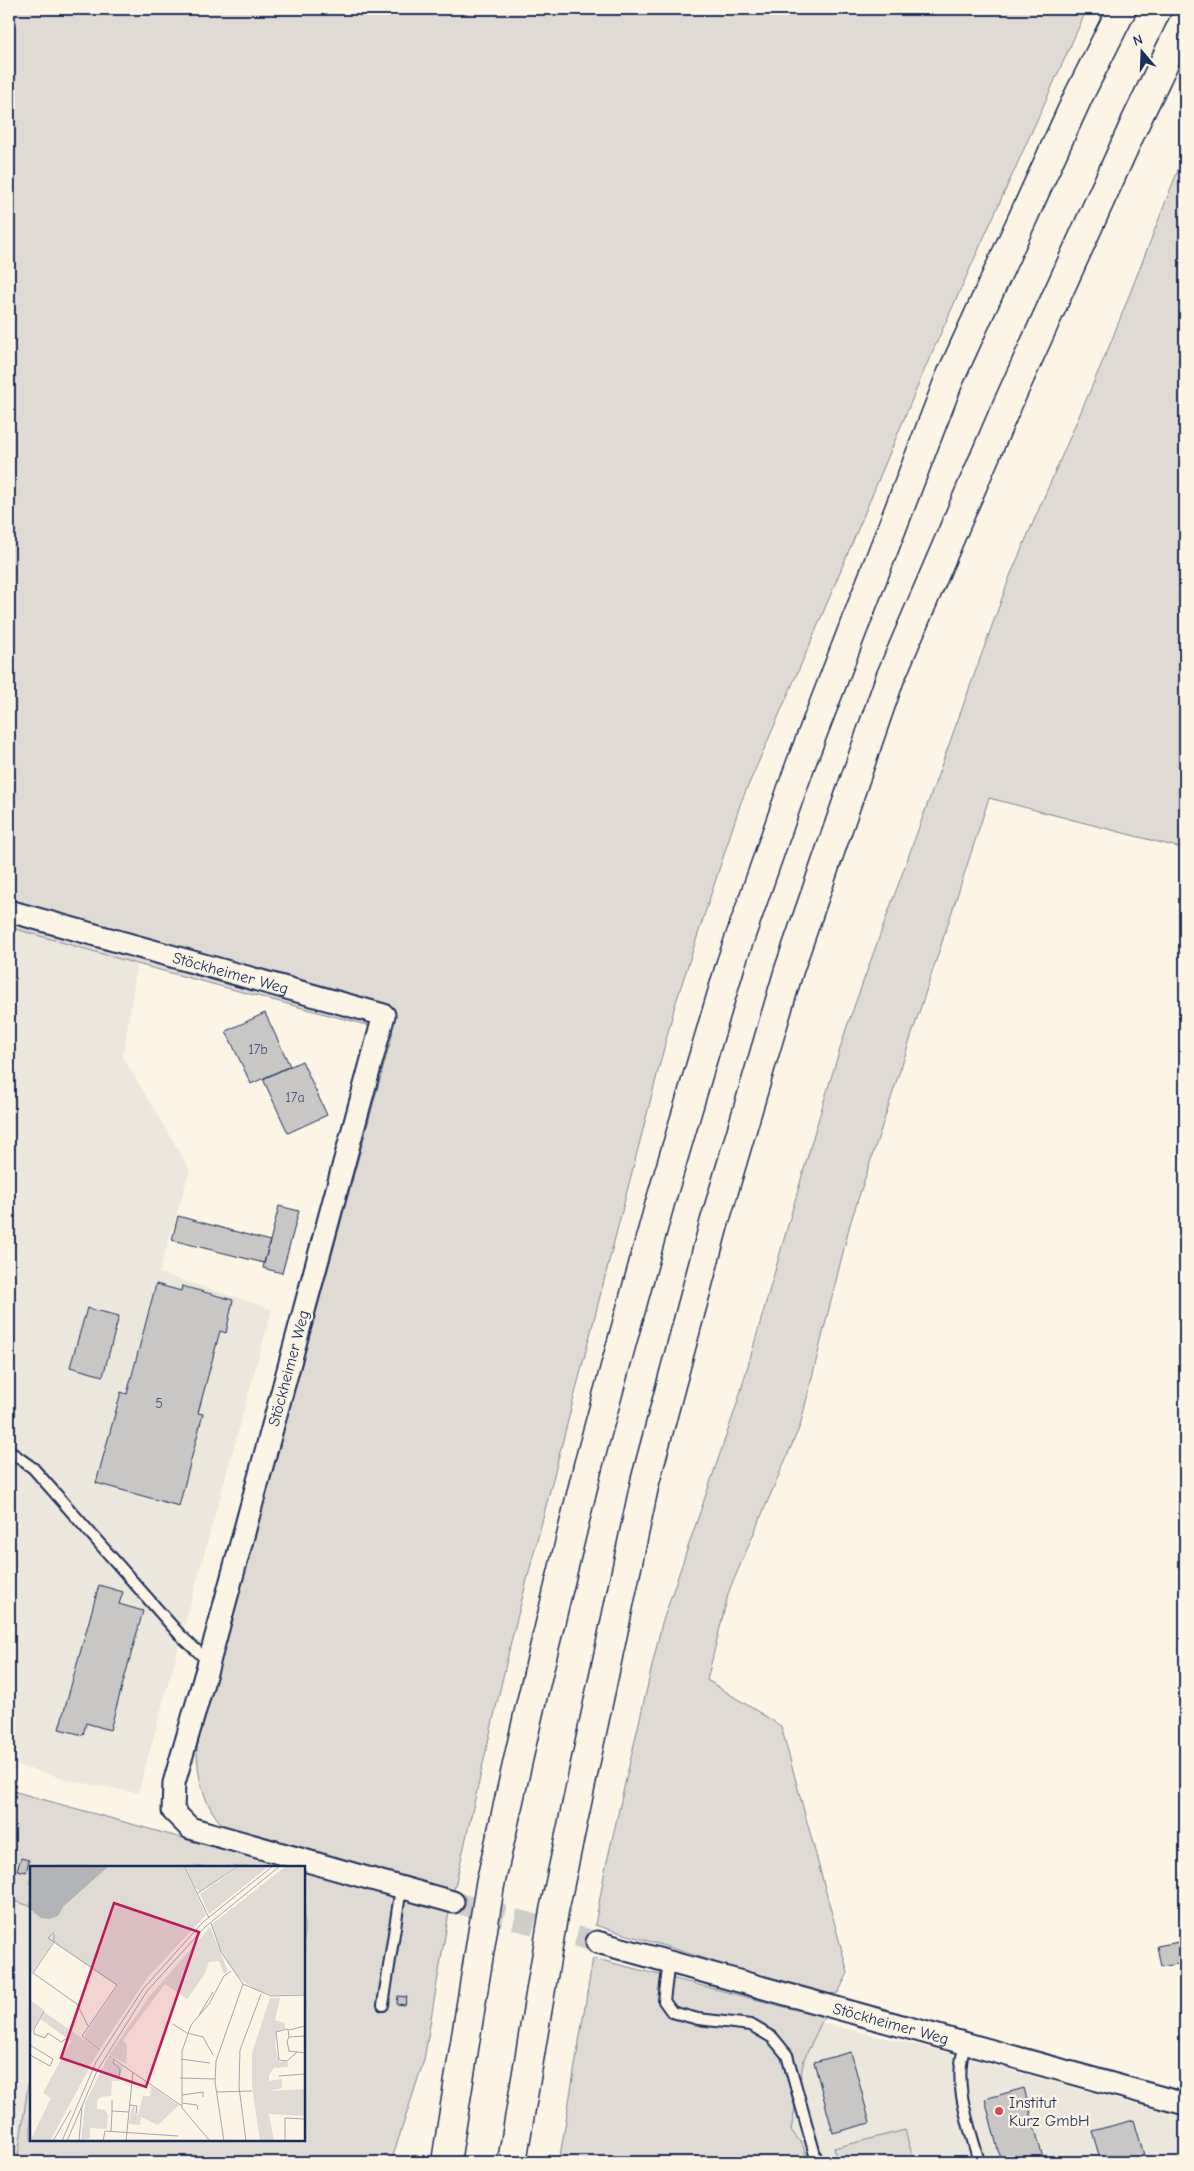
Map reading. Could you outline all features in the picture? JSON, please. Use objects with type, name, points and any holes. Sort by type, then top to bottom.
[{"type":"highway","points":[[446,2162],[490,1886],[530,1707],[590,1456],[660,1203],[731,963],[800,766],[949,380],[1078,97],[1122,9]]},
{"type":"highway","points":[[512,2162],[554,1911],[645,1482],[714,1224],[789,970],[890,678],[1004,412],[1185,19]]},
{"type":"street","name":"Stöckheimer Weg","points":[[9,911],[384,1015],[209,1662],[174,1783],[173,1811],[190,1828],[453,1902]]},
{"type":"street","name":"Stöckheimer Weg","points":[[597,1942],[1185,2104]]},
{"type":"lane","points":[[9,1451],[33,1468],[180,1635],[209,1662]]},
{"type":"lane","points":[[383,2005],[401,1888]]},
{"type":"lane","points":[[669,1961],[664,2001],[672,2012],[698,2019],[751,2025],[773,2038],[787,2055],[818,2162]]},
{"type":"lane","points":[[965,2044],[960,2061],[959,2087],[979,2162]]},
{"type":"shaded area","points":[[9,9],[1087,9],[926,366],[810,644],[741,802],[675,1005],[511,1642],[453,1895],[223,1826],[210,1808],[202,1789],[198,1769],[197,1747],[393,1032],[137,964],[9,927]]},
{"type":"shaded area","points":[[1185,152],[1185,849],[989,798],[850,1224],[800,1426],[729,1591],[707,1680],[781,1726],[848,1973],[838,1993],[815,1995],[595,1925],[605,1870],[662,1623],[737,1404],[846,1029],[1010,576],[1111,342]]},
{"type":"shaded area","points":[[9,927],[137,964],[123,1057],[190,1170],[159,1273],[272,1309],[138,1793],[77,1782],[9,1763]]},
{"type":"shaded area","points":[[9,1790],[282,1866],[30,1866],[30,1906],[9,1900]]},
{"type":"shaded area","points":[[305,1872],[449,1912],[424,2060],[391,2162],[17,2162],[30,2072],[30,2141],[305,2141]]},
{"type":"shaded area","points":[[9,1900],[30,1906],[30,2072],[17,2162],[9,2162]]},
{"type":"shaded area","points":[[593,1958],[824,2017],[804,2059],[791,2130],[803,2146],[808,2162],[559,2162]]},
{"type":"shaded area","points":[[730,2001],[937,2050],[1185,2118],[1185,2162],[630,2162]]},
{"type":"shaded area","points":[[905,2130],[914,2162],[838,2162],[834,2148]]},
{"type":"building","points":[[265,1013],[290,1066],[251,1084],[226,1031]]},
{"type":"building","points":[[302,1061],[327,1115],[288,1133],[263,1079]]},
{"type":"building","points":[[279,1206],[299,1211],[282,1273],[263,1268]]},
{"type":"building","points":[[178,1216],[270,1241],[264,1263],[172,1240]]},
{"type":"building","points":[[156,1284],[181,1291],[182,1286],[233,1300],[226,1333],[220,1331],[198,1413],[203,1414],[179,1506],[96,1483],[121,1392],[127,1394]]},
{"type":"building","points":[[87,1308],[119,1316],[103,1376],[70,1367]]},
{"type":"building","points":[[1184,1493],[1185,1509],[1179,1510]]},
{"type":"building","points":[[1185,1533],[1185,1546],[1184,1546],[1183,1534]]},
{"type":"building","points":[[99,1585],[123,1592],[119,1604],[143,1611],[110,1730],[86,1723],[83,1735],[59,1729]]},
{"type":"building","points":[[21,1858],[29,1860],[26,1872],[17,1870]]},
{"type":"building","points":[[1179,1942],[1183,1963],[1161,1967],[1157,1946]]},
{"type":"building","points":[[398,1996],[407,1997],[405,2005],[397,2004]]},
{"type":"building","points":[[851,2052],[870,2123],[833,2133],[814,2062]]},
{"type":"building","points":[[1024,2088],[1044,2162],[1001,2162],[985,2099]]},
{"type":"building","points":[[1134,2120],[1146,2162],[1101,2162],[1092,2131]]},
{"type":"tunnel","points":[[453,1902],[597,1942]]},
{"type":"place","name":"Institut Kurz GmbH","points":[[999,2111]]}]
